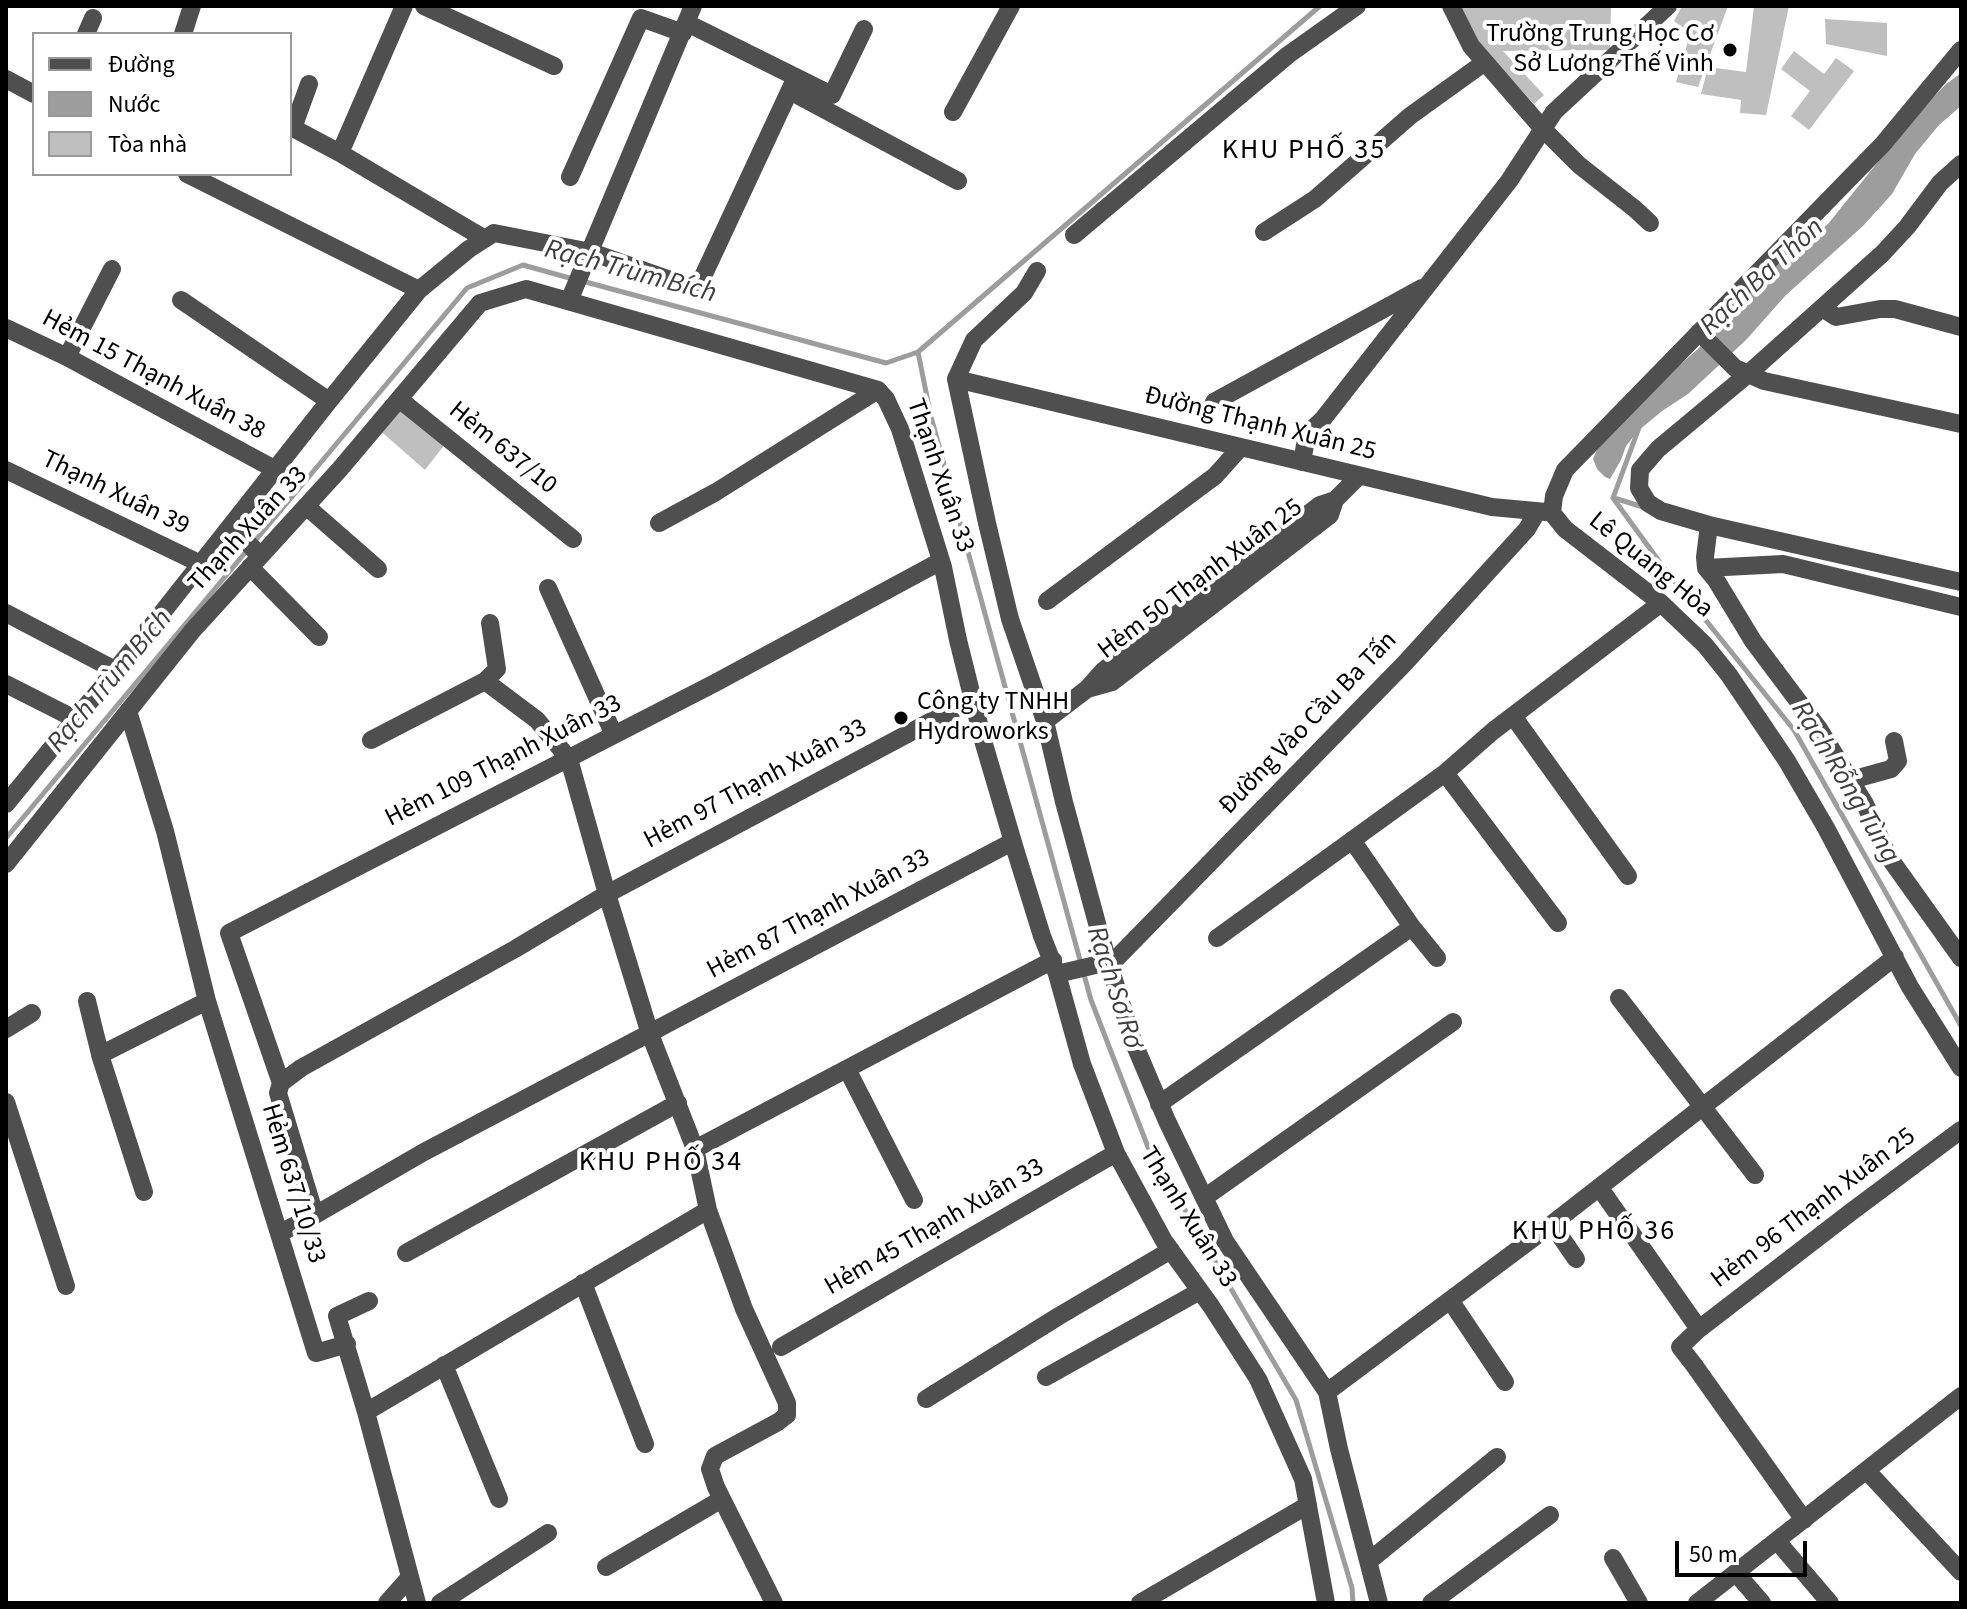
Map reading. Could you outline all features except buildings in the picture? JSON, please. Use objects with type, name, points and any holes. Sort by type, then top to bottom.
[{"type":"street","points":[[184,32],[192,6]]},
{"type":"street","points":[[340,153],[404,6]]},
{"type":"street","points":[[424,6],[554,66]]},
{"type":"street","points":[[953,112],[1011,6]]},
{"type":"street","points":[[1074,235],[1288,55],[1357,6]]},
{"type":"street","points":[[1451,6],[1471,46],[1543,129],[1579,165],[1650,223]]},
{"type":"street","points":[[1302,462],[1307,434],[1323,419],[1509,181],[1554,112],[1668,6]]},
{"type":"street","points":[[570,177],[641,18],[688,20],[958,181]]},
{"type":"street","points":[[569,301],[688,20]]},
{"type":"street","points":[[793,84],[832,95],[864,29]]},
{"type":"street","name":"Lê Quang Hòa","points":[[1961,50],[1883,144],[1702,336],[1565,470],[1544,512],[1661,603],[1705,645],[1729,675],[1787,761],[1924,1010],[1961,1068]]},
{"type":"street","points":[[1264,232],[1315,199],[1410,116],[1485,62]]},
{"type":"street","points":[[6,79],[32,93]]},
{"type":"street","points":[[309,84],[293,128],[485,239]]},
{"type":"street","points":[[9,796],[232,526],[419,290],[494,233],[591,252],[698,287],[793,84]]},
{"type":"street","points":[[1961,164],[1940,183],[1882,254],[1822,308],[1742,371],[1658,449],[1640,470],[1639,488],[1648,503],[1661,511],[1709,525],[1961,582]]},
{"type":"street","points":[[191,176],[419,290]]},
{"type":"street","points":[[67,357],[112,269]]},
{"type":"street","points":[[1037,271],[1024,293],[974,340],[956,379],[1010,619],[1045,721],[1068,818],[1133,1041],[1159,1104],[1225,1241],[1327,1392],[1379,1603]]},
{"type":"street","points":[[1214,402],[1429,284]]},
{"type":"street","name":"Thạnh Xuân 33","points":[[6,864],[193,630],[340,469],[480,303],[526,289],[878,390],[886,399],[900,429],[941,561],[973,699],[1012,842],[1055,967],[1082,1064],[1116,1153],[1171,1250],[1258,1379],[1303,1479],[1326,1603]]},
{"type":"street","points":[[181,300],[329,401]]},
{"type":"street","points":[[1822,308],[1836,317],[1895,309],[1961,327]]},
{"type":"street","name":"Hẻm 15 Thạnh Xuân 38","points":[[6,328],[67,357],[276,470]]},
{"type":"street","points":[[1702,336],[1742,371],[1764,381],[1961,424]]},
{"type":"street","name":"Đường Thạnh Xuân 25","points":[[956,379],[1492,507],[1544,512]]},
{"type":"street","points":[[659,523],[716,492],[878,390]]},
{"type":"street","name":"Hẻm 637/10","points":[[399,399],[573,539]]},
{"type":"street","points":[[1047,601],[1215,476],[1241,447]]},
{"type":"street","name":"Thạnh Xuân 39","points":[[6,470],[201,564]]},
{"type":"street","name":"Hẻm 50 Thạnh Xuân 25","points":[[1045,721],[1187,606],[1320,505],[1335,500],[1359,476]]},
{"type":"street","points":[[306,506],[378,569]]},
{"type":"street","name":"Đường Vào Cầu Ba Tấn","points":[[1110,965],[1405,663],[1544,512]]},
{"type":"street","points":[[1709,525],[1706,568],[1753,641],[1856,778],[1888,856],[1961,958]]},
{"type":"street","points":[[232,526],[255,562],[319,637]]},
{"type":"street","name":"Hẻm 109 Thạnh Xuân 33","points":[[281,1083],[229,933],[569,759],[941,561]]},
{"type":"street","points":[[1706,568],[1783,564],[1961,607]]},
{"type":"street","points":[[548,588],[614,735]]},
{"type":"street","points":[[1217,938],[1445,773],[1513,716],[1661,603]]},
{"type":"street","points":[[6,613],[115,670]]},
{"type":"street","points":[[371,740],[485,681],[497,669],[490,623]]},
{"type":"street","points":[[485,681],[537,720],[569,759],[650,1034],[695,1149],[708,1210],[744,1309],[787,1403],[787,1415],[715,1456],[710,1469],[774,1603]]},
{"type":"street","points":[[6,684],[75,719]]},
{"type":"street","name":"Hẻm 97 Thạnh Xuân 33","points":[[281,1083],[301,1068],[607,894],[973,699]]},
{"type":"street","name":"Hẻm 637/10/33","points":[[128,711],[165,831],[207,1001],[316,1353],[347,1344]]},
{"type":"street","points":[[1513,716],[1628,876]]},
{"type":"street","points":[[1856,778],[1891,769],[1898,761],[1894,741]]},
{"type":"street","points":[[1445,773],[1558,923]]},
{"type":"street","points":[[1352,840],[1437,958]]},
{"type":"street","name":"Hẻm 87 Thạnh Xuân 33","points":[[280,1233],[424,1152],[1012,842]]},
{"type":"street","points":[[1159,1104],[1412,927]]},
{"type":"street","points":[[1327,1392],[1552,1224],[1895,957]]},
{"type":"street","points":[[695,1149],[847,1069],[1055,967],[1110,965]]},
{"type":"street","points":[[1619,998],[1755,1175]]},
{"type":"street","points":[[87,1001],[100,1055],[144,1192]]},
{"type":"street","points":[[100,1055],[207,1001]]},
{"type":"street","points":[[6,1029],[32,1013]]},
{"type":"street","points":[[1204,1198],[1453,1022]]},
{"type":"street","points":[[847,1069],[914,1200]]},
{"type":"street","points":[[281,1083],[278,1093],[315,1215]]},
{"type":"street","points":[[6,1102],[66,1286]]},
{"type":"street","points":[[406,1253],[678,1103]]},
{"type":"street","name":"Hẻm 96 Thạnh Xuân 25","points":[[1699,1329],[1961,1130]]},
{"type":"street","name":"Hẻm 45 Thạnh Xuân 33","points":[[781,1347],[1116,1153]]},
{"type":"street","points":[[1599,1187],[1699,1329],[1680,1347],[1804,1520]]},
{"type":"street","points":[[366,1412],[708,1210]]},
{"type":"street","points":[[1552,1224],[1576,1259]]},
{"type":"street","points":[[926,1399],[1171,1250]]},
{"type":"street","points":[[583,1283],[645,1444]]},
{"type":"street","points":[[1046,1377],[1200,1291]]},
{"type":"street","points":[[1450,1300],[1505,1382]]},
{"type":"street","points":[[369,1301],[337,1316],[417,1603]]},
{"type":"street","points":[[444,1365],[499,1499]]},
{"type":"street","points":[[1697,1603],[1961,1396]]},
{"type":"street","points":[[1369,1561],[1497,1457]]},
{"type":"street","points":[[1867,1471],[1961,1572]]},
{"type":"street","points":[[606,1567],[722,1499]]},
{"type":"street","points":[[1140,1603],[1308,1505]]},
{"type":"street","points":[[1431,1603],[1550,1515]]},
{"type":"street","points":[[440,1603],[548,1533]]},
{"type":"street","points":[[1777,1541],[1830,1603]]},
{"type":"street","points":[[1613,1558],[1639,1603]]},
{"type":"street","points":[[1736,1573],[1762,1603]]},
{"type":"street","points":[[387,1603],[410,1577]]},
{"type":"water","points":[[1961,73],[1961,106],[1939,125],[1915,154],[1892,194],[1863,226],[1786,295],[1746,340],[1688,394],[1638,431],[1626,446],[1610,479],[1605,477],[1593,459],[1600,443],[1648,392],[1698,349],[1765,275],[1828,224],[1914,117]]},
{"type":"waterway","name":"Rạch Trùm Bích","points":[[582,281],[886,363],[918,352],[1320,6]]},
{"type":"waterway","name":"Rạch Trùm Bích","points":[[6,838],[467,288],[523,265],[573,279]]},
{"type":"waterway","name":"Rạch Sơ Rơ","points":[[918,352],[931,417],[1091,1000],[1148,1147],[1296,1400],[1352,1588],[1353,1603]]},
{"type":"waterway","name":"Rạch Ba Thôn","points":[[1613,498],[1640,425]]},
{"type":"waterway","name":"Rạch Rỗng Tùng","points":[[1613,498],[1667,572],[1794,730],[1961,1026]]},
{"type":"waterway","points":[[1614,498],[1643,507]]},
{"type":"place","name":"Trường Trung Học Cơ Sở Lương Thế Vinh","points":[[1730,50]]},
{"type":"place","name":"Công ty TNHH Hydroworks","points":[[901,718]]},
{"type":"district","name":"KHU PHỐ 35","points":[[1304,152]]},
{"type":"district","name":"KHU PHỐ 34","points":[[661,1164]]},
{"type":"district","name":"KHU PHỐ 36","points":[[1594,1233]]}]
